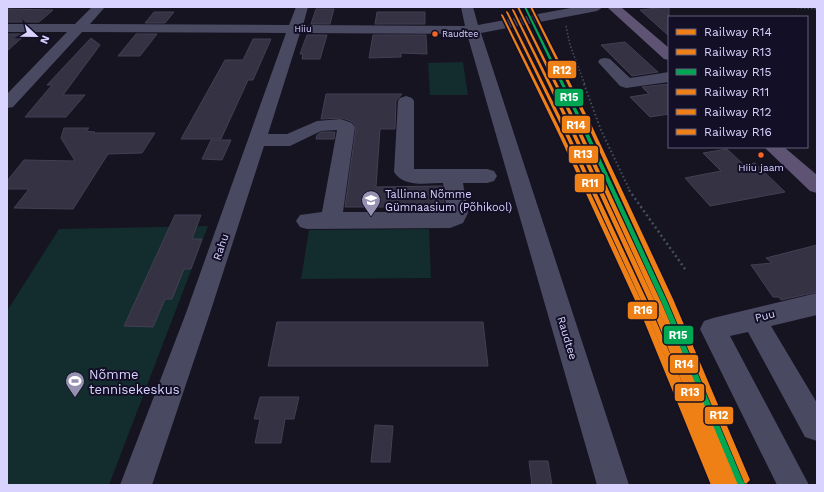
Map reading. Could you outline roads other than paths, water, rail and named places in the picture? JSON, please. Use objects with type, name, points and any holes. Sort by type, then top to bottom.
[{"type":"main road","points":[[613,7],[668,55]]},
{"type":"main road","points":[[774,148],[817,186]]},
{"type":"street","points":[[7,103],[13,90],[81,28],[100,7]]},
{"type":"street","name":"Rahu","points":[[136,485],[198,314],[302,7]]},
{"type":"street","name":"Raudtee","points":[[467,7],[481,61],[613,485]]},
{"type":"street","name":"Hiiu","points":[[7,28],[296,28],[474,30],[583,8],[596,7]]},
{"type":"street","points":[[605,62],[626,83],[668,77]]},
{"type":"street","points":[[406,101],[404,172],[407,175],[487,176]]},
{"type":"street","points":[[257,140],[290,140],[316,126],[344,125],[345,134],[331,220]]},
{"type":"street","points":[[307,221],[450,220],[456,217],[458,213],[452,176]]},
{"type":"street","name":"Puu","points":[[793,485],[713,329],[817,304]]},
{"type":"street","points":[[754,319],[815,428]]},
{"type":"rail line","name":"R14","points":[[518,7],[578,129],[659,304],[735,485]]},
{"type":"rail line","name":"R15","points":[[525,7],[583,126],[664,301],[741,483]]},
{"type":"rail line","name":"R12","points":[[531,7],[589,124],[670,299],[746,480]]},
{"type":"rail line","name":"R13","points":[[513,10],[573,132],[654,306],[728,485]]},
{"type":"rail line","name":"R11","points":[[507,12],[567,134],[648,309],[722,485]]},
{"type":"rail line","name":"R16","points":[[502,15],[562,137],[643,311],[715,485]]},
{"type":"place","name":"Raudtee","points":[[435,34]]},
{"type":"place","name":"Hiiu jaam","points":[[761,155]]},
{"type":"place","name":"Tallinna Nõmme Gümnaasium (Põhikool)","points":[[371,217]]},
{"type":"place","name":"Nõmme tennisekeskus","points":[[75,398]]}]
